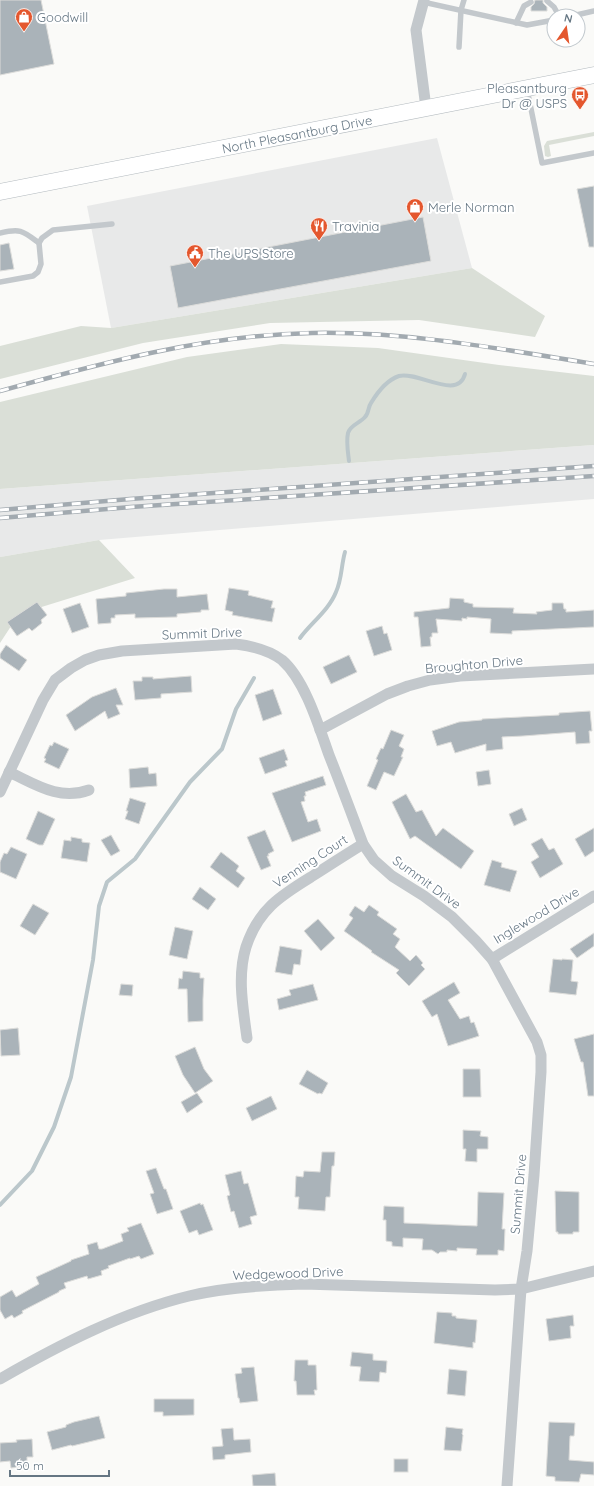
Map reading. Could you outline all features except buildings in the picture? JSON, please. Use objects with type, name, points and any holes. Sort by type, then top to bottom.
[{"type":"main road","name":"North Pleasantburg Drive","points":[[0,192],[594,75]]},
{"type":"street","points":[[424,1],[416,30],[426,108]]},
{"type":"street","name":"Summit Drive","points":[[0,792],[43,700],[55,680],[85,660],[99,655],[122,651],[236,644],[253,647],[270,653],[282,660],[297,678],[320,730],[363,844],[374,860],[392,876],[424,896],[452,917],[492,958],[537,1042],[541,1055],[534,1174],[527,1251],[521,1289],[507,1486]]},
{"type":"street","name":"Broughton Drive","points":[[320,730],[387,694],[430,680],[460,676],[594,669]]},
{"type":"street","points":[[9,772],[56,793],[70,795],[89,790]]},
{"type":"street","name":"Venning Court","points":[[247,1038],[241,985],[246,947],[258,922],[264,912],[278,898],[363,844]]},
{"type":"street","name":"Inglewood Drive","points":[[492,958],[594,896]]},
{"type":"street","name":"Wedgewood Drive","points":[[0,1379],[72,1340],[116,1321],[149,1308],[189,1296],[218,1290],[276,1284],[495,1290],[521,1289],[594,1271]]},
{"type":"lane","points":[[459,47],[464,0]]},
{"type":"lane","points":[[424,1],[527,26],[546,22]]},
{"type":"lane","points":[[516,23],[524,6],[531,2]]},
{"type":"lane","points":[[547,2],[555,8]]},
{"type":"lane","points":[[527,88],[542,163],[594,152]]},
{"type":"lane","points":[[0,282],[33,276],[38,272],[41,264],[39,243],[42,238],[53,230],[112,224]]},
{"type":"lane","points":[[0,233],[12,230],[22,230],[39,243]]},
{"type":"shaded area","points":[[594,132],[594,136],[549,145],[551,156],[545,156],[544,146],[547,141]]},
{"type":"shaded area","points":[[437,138],[472,268],[111,328],[87,206]]},
{"type":"shaded area","points":[[472,268],[545,316],[535,337],[419,320],[270,323],[143,343],[0,379],[0,346],[81,326],[111,328]]},
{"type":"shaded area","points":[[281,344],[378,348],[499,365],[594,376],[594,445],[0,489],[0,402],[187,357]]},
{"type":"shaded area","points":[[594,445],[594,499],[99,540],[0,557],[0,489]]},
{"type":"shaded area","points":[[99,540],[135,578],[19,614],[0,643],[0,557]]},
{"type":"waterway","points":[[349,461],[347,447],[349,430],[365,417],[376,395],[390,380],[399,376],[407,376],[446,385],[454,385],[461,382],[465,374]]},
{"type":"waterway","points":[[300,638],[333,599],[338,587],[345,552]]},
{"type":"waterway","points":[[0,1205],[32,1171],[54,1127],[71,1077],[93,960],[99,906],[107,882],[135,859],[190,782],[222,749],[236,709],[254,678]]},
{"type":"railway","points":[[0,391],[77,370],[154,352],[232,339],[312,333],[347,333],[418,338],[488,347],[594,364]]},
{"type":"railway","points":[[0,510],[130,499],[594,466]]},
{"type":"railway","points":[[0,518],[131,507],[594,476]]},
{"type":"place","name":"Goodwill","points":[[24,32]]},
{"type":"place","name":"Pleasantburg Dr @ USPS","points":[[580,110]]},
{"type":"place","name":"Merle Norman","points":[[415,222]]},
{"type":"place","name":"Travinia","points":[[319,241]]},
{"type":"place","name":"The UPS Store","points":[[195,268]]}]
